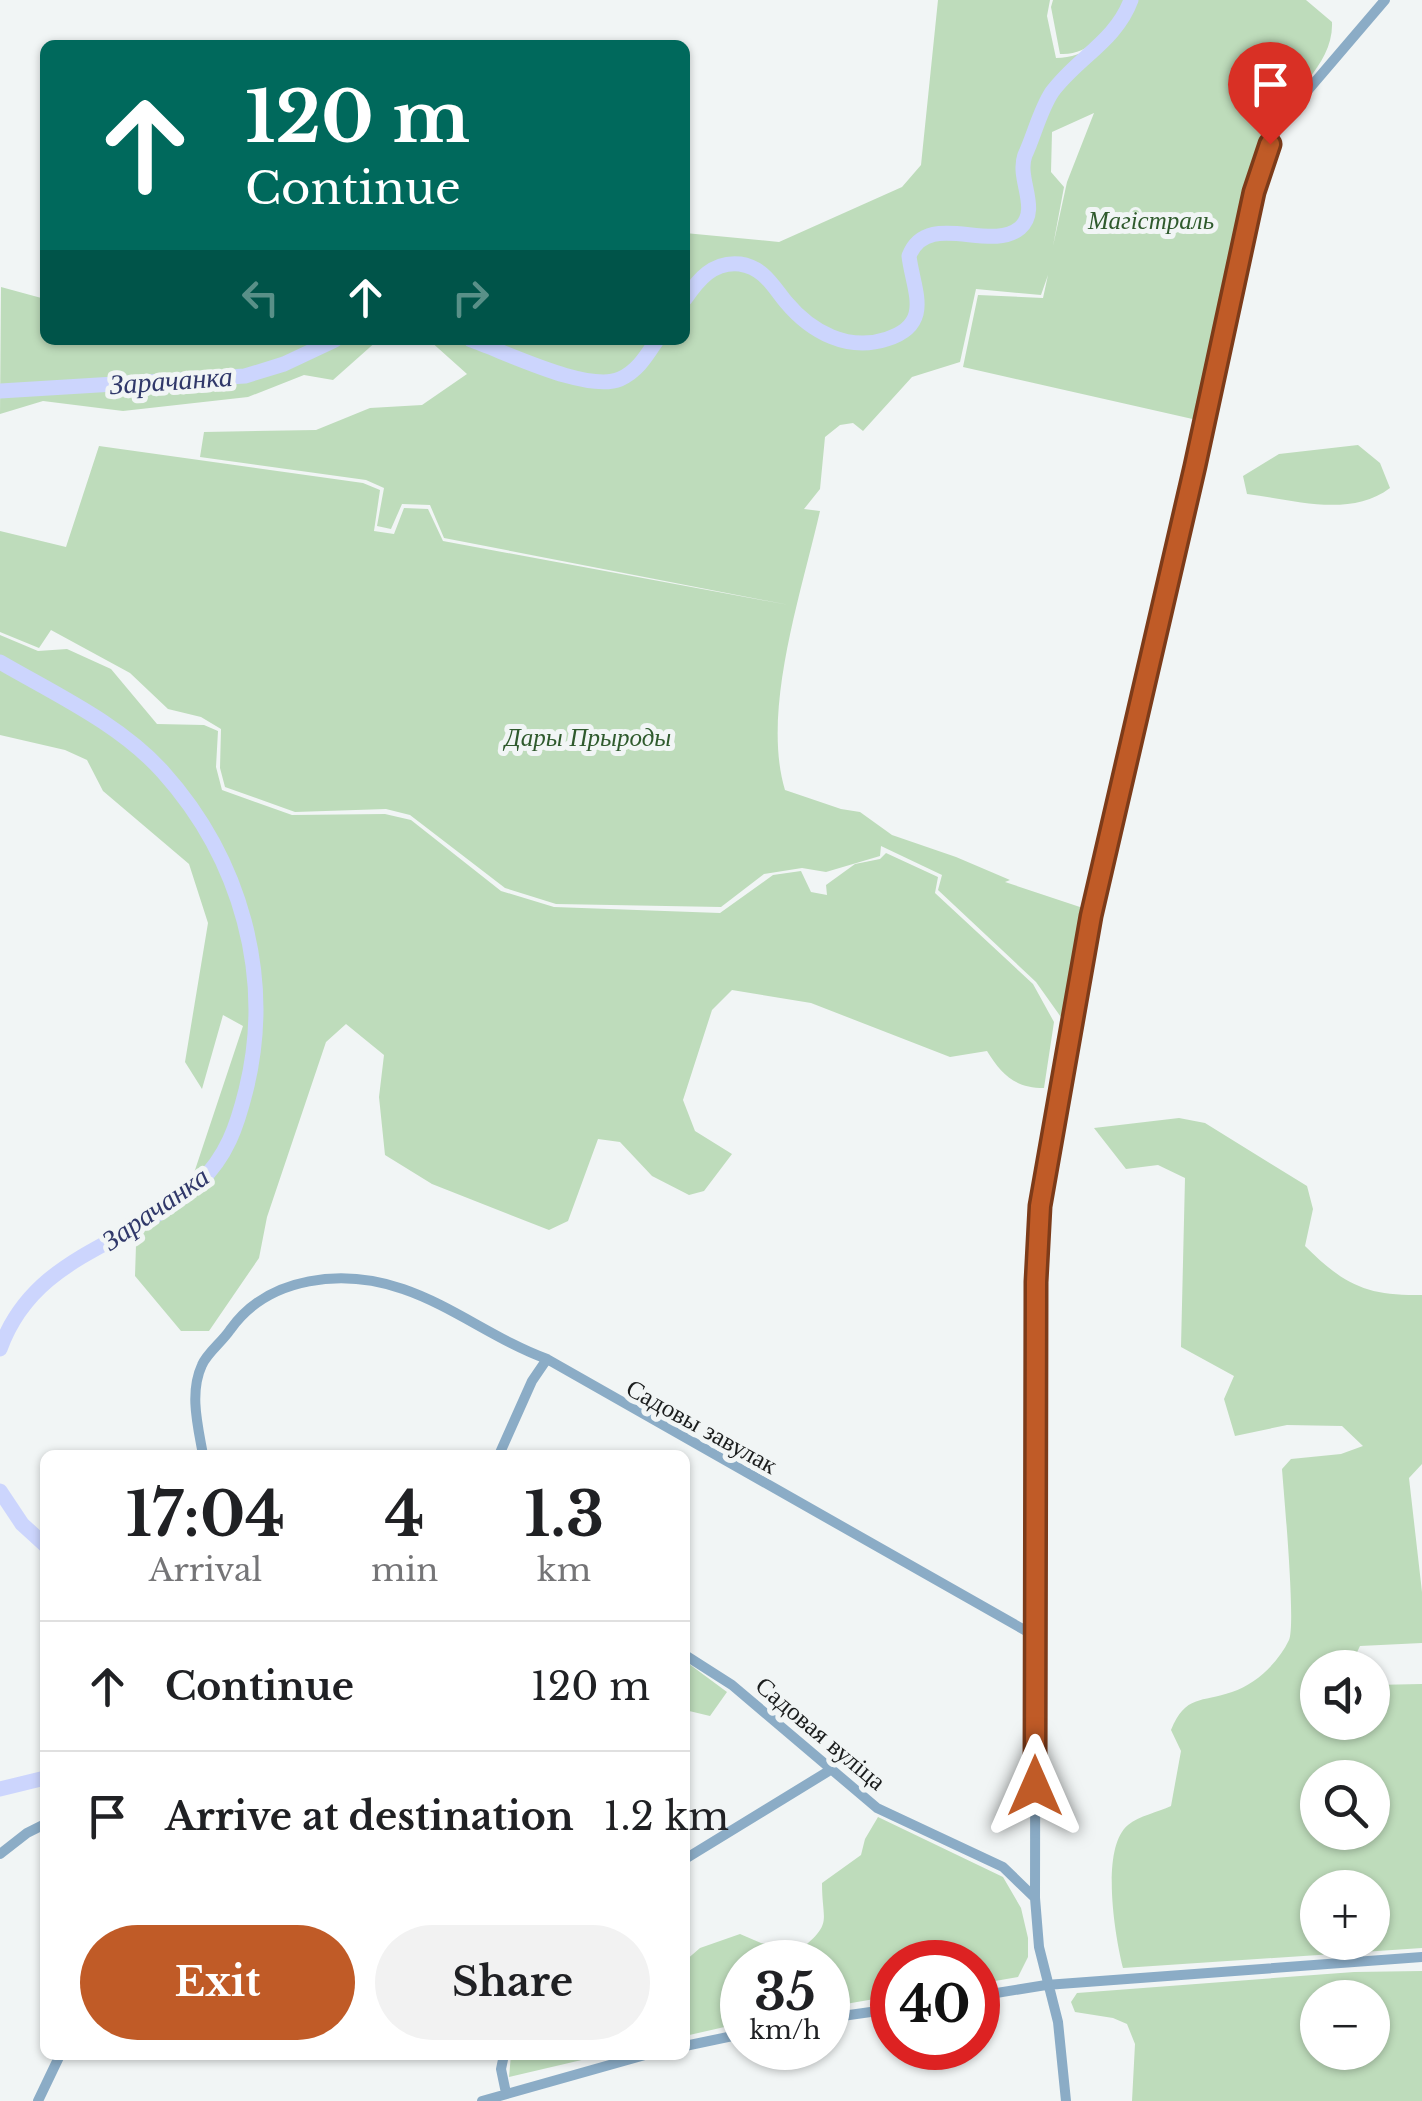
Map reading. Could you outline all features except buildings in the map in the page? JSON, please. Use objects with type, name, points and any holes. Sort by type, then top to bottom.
[{"type":"street","points":[[1066,2101],[1058,2022],[1046,1985],[1035,1898],[1036,1258],[1040,1206],[1099,879],[1254,192],[1278,124],[1385,0]]},
{"type":"street","name":"Садовы завулак","points":[[202,1450],[194,1393],[202,1362],[253,1306],[302,1281],[369,1280],[406,1290],[547,1359],[1035,1636]]},
{"type":"street","points":[[501,1450],[532,1381],[547,1359]]},
{"type":"street","name":"Садовая вуліца","points":[[690,1658],[732,1685],[878,1808],[1004,1867],[1035,1898]]},
{"type":"street","points":[[690,1856],[832,1769]]},
{"type":"street","points":[[0,1854],[40,1826]]},
{"type":"street","points":[[1000,1992],[1046,1985],[1422,1957]]},
{"type":"street","points":[[690,2045],[720,2039]]},
{"type":"street","points":[[38,2101],[58,2060]]},
{"type":"street","points":[[503,2060],[506,2093]]},
{"type":"street","points":[[482,2101],[627,2060]]},
{"type":"green space","points":[[938,0],[1050,0],[1047,16],[1056,58],[1077,55],[1094,45],[1122,15],[1088,47],[1060,54],[1053,0],[1306,0],[1332,22],[1326,52],[1278,118],[1256,165],[1197,420],[963,367],[978,295],[1043,298],[1048,275],[1041,295],[976,289],[960,362],[912,377],[863,431],[853,423],[840,425],[825,437],[820,489],[804,509],[820,511],[781,688],[779,759],[785,790],[860,812],[892,835],[1010,880],[1005,882],[1083,908],[1063,1020],[1036,982],[938,890],[942,875],[881,846],[880,856],[826,872],[802,868],[764,874],[721,907],[556,904],[505,888],[410,815],[386,809],[295,812],[225,787],[220,768],[221,729],[201,717],[168,709],[130,673],[51,630],[39,648],[0,632],[0,531],[66,547],[99,446],[363,483],[380,490],[374,531],[394,534],[404,508],[428,509],[443,541],[789,605],[444,538],[430,505],[402,504],[391,529],[377,526],[384,488],[366,480],[200,457],[204,432],[316,430],[370,408],[422,405],[467,374],[435,345],[690,345],[690,233],[779,242],[902,187],[921,165]],"holes":[[[1094,113],[1067,182],[1053,246],[1064,187],[1051,172],[1052,132]]]},
{"type":"green space","points":[[1,287],[40,298],[40,345],[372,345],[333,380],[304,375],[248,397],[123,411],[43,401],[0,414]]},
{"type":"green space","points":[[1358,445],[1380,463],[1390,488],[1374,497],[1340,505],[1247,494],[1243,476],[1279,454]]},
{"type":"green space","points":[[0,635],[38,651],[67,649],[111,669],[157,724],[204,725],[218,731],[216,767],[222,790],[292,815],[385,814],[411,820],[501,891],[554,907],[720,913],[773,875],[801,871],[811,892],[827,895],[826,885],[855,864],[880,859],[886,853],[938,877],[935,893],[1033,984],[1054,1022],[1044,1088],[1010,1078],[987,1051],[950,1057],[811,1003],[732,990],[712,1010],[683,1100],[695,1131],[732,1154],[704,1191],[689,1195],[652,1176],[620,1142],[598,1139],[568,1221],[549,1230],[432,1184],[385,1155],[379,1097],[384,1055],[346,1024],[326,1042],[267,1217],[259,1258],[209,1331],[181,1331],[135,1276],[137,1214],[194,1173],[243,1026],[223,1015],[202,1089],[185,1062],[208,923],[189,864],[103,791],[87,760],[65,750],[0,735]]},
{"type":"green space","points":[[1179,1118],[1205,1123],[1307,1186],[1313,1209],[1305,1246],[1332,1270],[1371,1290],[1422,1295],[1422,1464],[1409,1478],[1422,1592],[1422,1643],[1360,1646],[1358,1650],[1300,1650],[1300,1740],[1390,1740],[1390,1685],[1422,1684],[1422,1948],[1390,1950],[1390,1870],[1300,1870],[1300,1956],[1123,1968],[1112,1893],[1114,1853],[1119,1836],[1128,1825],[1171,1806],[1181,1751],[1171,1730],[1177,1718],[1189,1705],[1232,1692],[1258,1678],[1289,1640],[1290,1586],[1282,1469],[1291,1459],[1341,1454],[1363,1446],[1342,1426],[1287,1425],[1235,1436],[1224,1399],[1234,1376],[1181,1347],[1185,1178],[1158,1165],[1126,1169],[1094,1128]]},
{"type":"green space","points":[[690,1665],[727,1692],[710,1716],[690,1711]]},
{"type":"green space","points":[[878,1817],[1003,1877],[1021,1908],[1028,1938],[1028,1957],[1018,1977],[1000,1980],[1000,1940],[870,1940],[870,2000],[850,2003],[850,1940],[811,1940],[824,1922],[822,1883],[861,1855]]},
{"type":"green space","points":[[740,1934],[754,1940],[723,1940]]},
{"type":"green space","points":[[720,1941],[720,2028],[690,2035],[690,1957],[700,1948]]},
{"type":"green space","points":[[1422,1971],[1422,2101],[1132,2101],[1135,2044],[1127,2024],[1075,2012],[1071,2002],[1077,1993],[1354,1972]]},
{"type":"green space","points":[[511,2060],[582,2060],[509,2077]]},
{"type":"waterway","name":"Зарачанка","points":[[690,293],[714,269],[740,264],[761,273],[796,313],[831,337],[858,343],[902,333],[916,315],[909,256],[918,242],[944,233],[993,236],[1020,228],[1028,212],[1023,164],[1044,107],[1062,80],[1116,27],[1131,0]]},
{"type":"waterway","name":"Зарачанка","points":[[0,391],[245,376],[284,364],[324,345]]},
{"type":"waterway","name":"Зарачанка","points":[[484,345],[568,376],[606,382],[632,372],[654,345]]},
{"type":"waterway","name":"Зарачанка","points":[[0,662],[127,739],[163,772],[190,806],[231,881],[253,963],[256,1005],[246,1090],[235,1128],[217,1162],[173,1204],[61,1270],[36,1291],[16,1317],[0,1349]]},
{"type":"waterway","name":"Зарачанка","points":[[0,1491],[22,1524],[40,1540]]},
{"type":"waterway","name":"Зарачанка","points":[[0,1789],[40,1779]]},
{"type":"route","points":[[1035,1786],[1036,1258],[1040,1206],[1091,916],[1254,192],[1270,144]]},
{"type":"park label","name":"Магістраль","points":[[1151,220]]},
{"type":"park label","name":"Дары Прыроды","points":[[588,737]]}]
